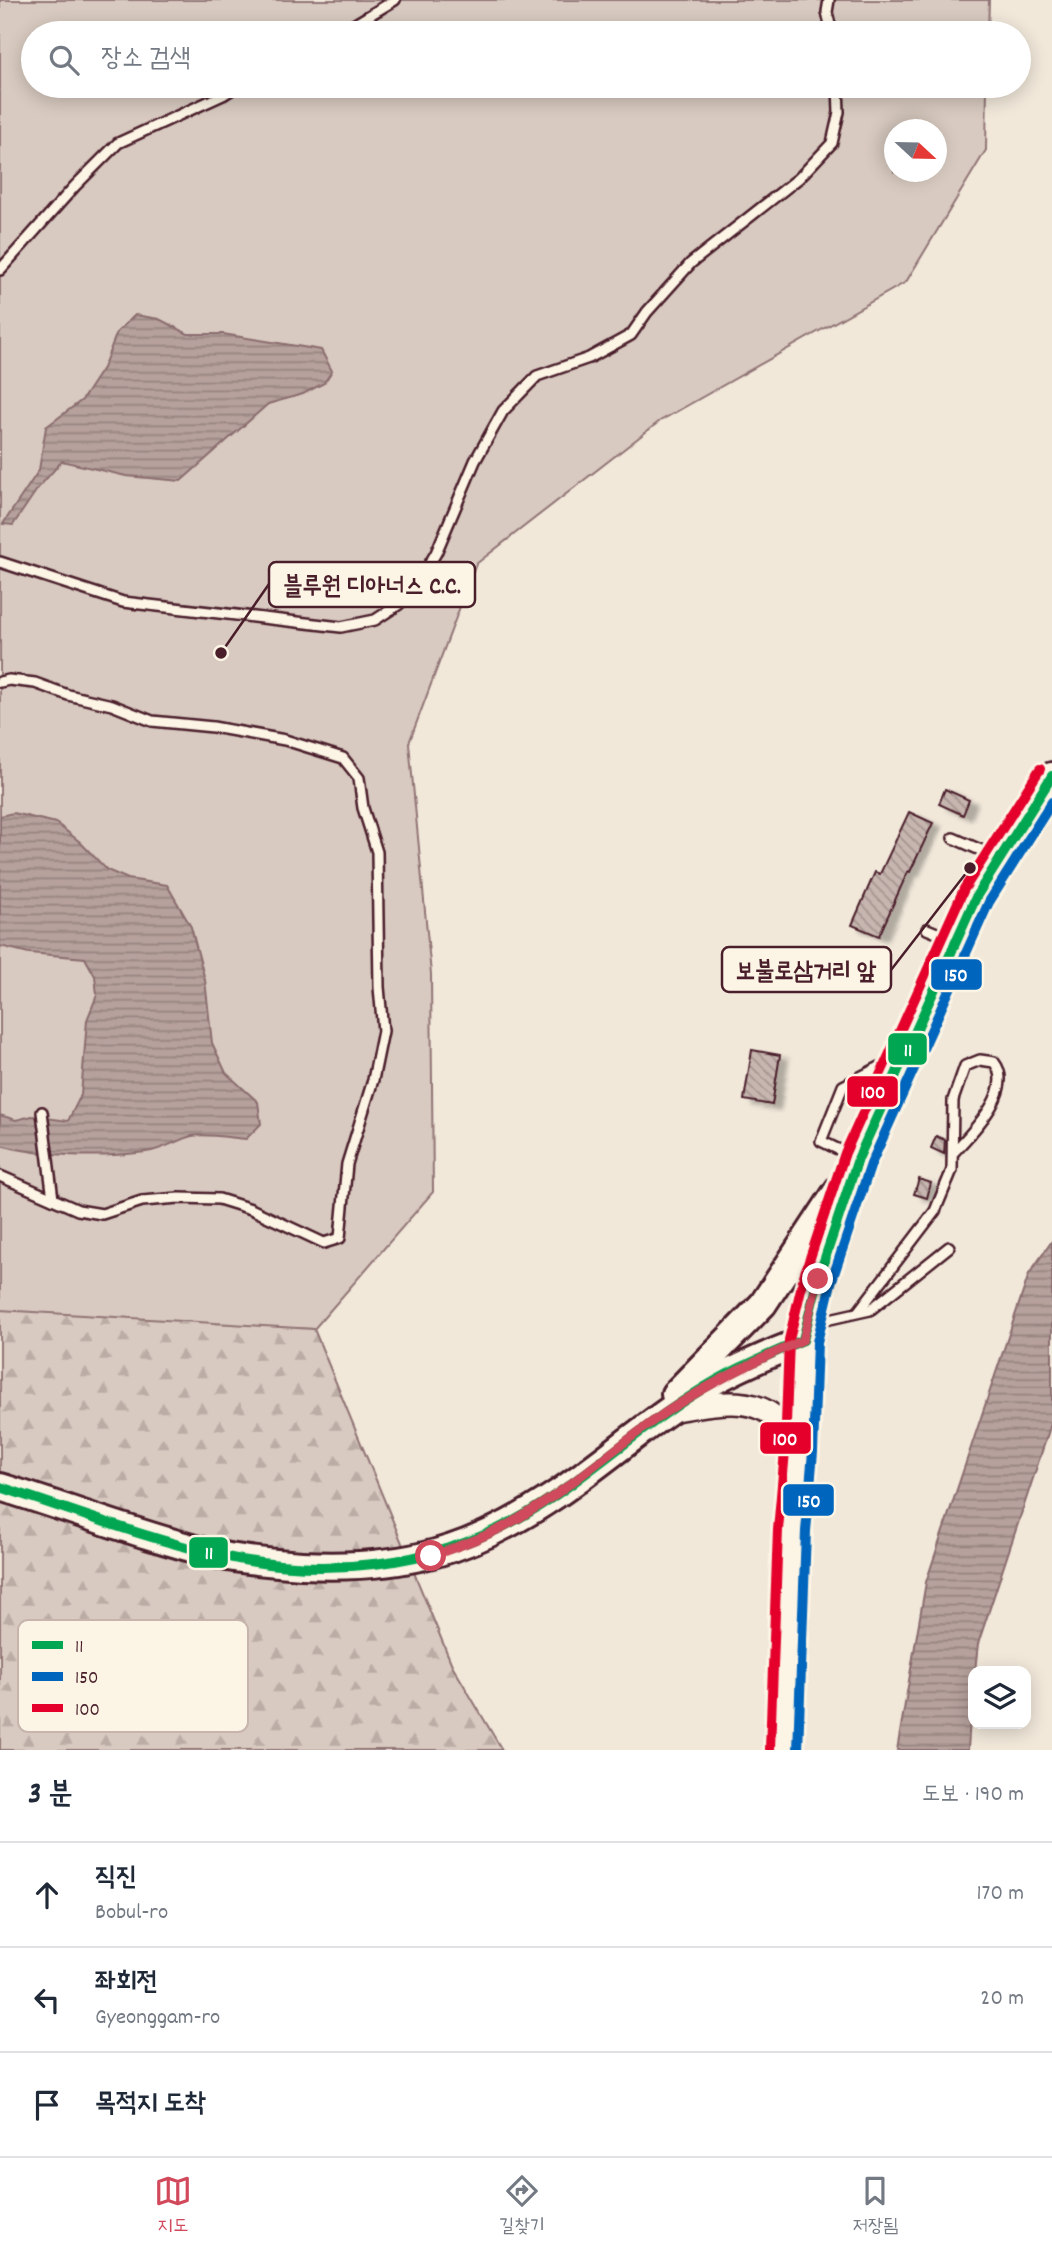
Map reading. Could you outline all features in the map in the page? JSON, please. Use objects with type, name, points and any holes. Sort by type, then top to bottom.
[{"type":"main road","points":[[0,1487],[219,1555],[250,1561],[348,1567],[388,1564],[431,1556],[470,1543],[506,1526],[557,1494],[668,1411],[716,1380],[805,1332],[818,1279],[858,1159],[977,895],[1052,776]]},
{"type":"main road","points":[[637,1433],[763,1304],[858,1159]]},
{"type":"street","points":[[784,1750],[792,1530],[805,1332]]},
{"type":"street","points":[[668,1411],[734,1401],[751,1406],[767,1413],[783,1425],[799,1452]]},
{"type":"lane","points":[[360,21],[395,0]]},
{"type":"lane","points":[[829,0],[829,21]]},
{"type":"lane","points":[[0,270],[75,186],[118,143],[216,98]]},
{"type":"lane","points":[[0,562],[123,602],[341,627],[375,620],[398,605],[415,588],[436,553],[475,461],[503,411],[537,376],[589,358],[631,335],[647,312],[691,263],[799,178],[832,143],[839,112],[838,98]]},
{"type":"lane","points":[[0,682],[9,680],[35,683],[68,695],[112,705],[152,720],[285,740],[343,758],[359,778],[362,808],[377,852],[379,987],[383,1031],[373,1080],[347,1164],[340,1238],[324,1243],[251,1209],[219,1199],[142,1201],[102,1214],[78,1210],[0,1176]]},
{"type":"lane","points":[[953,838],[1000,859]]},
{"type":"lane","points":[[927,929],[956,941]]},
{"type":"lane","points":[[858,1159],[821,1141],[843,1086],[906,1053]]},
{"type":"lane","points":[[858,1312],[935,1210],[952,1170],[953,1100],[957,1082],[965,1066],[980,1060],[994,1062],[1001,1079],[998,1093],[953,1153]]},
{"type":"lane","points":[[42,1112],[52,1199]]},
{"type":"lane","points":[[805,1332],[870,1310],[949,1247]]},
{"type":"green space","points":[[0,0],[989,0],[988,21],[21,21],[21,98],[987,98],[986,150],[906,282],[660,421],[476,564],[409,743],[431,974],[433,1192],[314,1329],[153,1323],[0,1311]]},
{"type":"green space","points":[[0,1310],[314,1329],[452,1665],[502,1750],[0,1750]]},
{"type":"shaded area","points":[[135,315],[159,319],[188,334],[223,334],[321,350],[332,371],[324,383],[303,394],[268,404],[181,481],[126,476],[62,461],[38,488],[13,525],[3,524],[39,470],[46,427],[82,400],[103,368],[117,332]]},
{"type":"shaded area","points":[[13,813],[56,823],[80,842],[107,870],[128,879],[167,885],[191,927],[205,980],[212,1043],[226,1073],[258,1102],[261,1124],[246,1139],[197,1135],[152,1151],[91,1156],[35,1152],[0,1145],[0,1115],[16,1120],[32,1116],[68,1121],[81,1095],[87,1020],[97,995],[95,976],[85,958],[29,953],[0,946],[0,816]]},
{"type":"shaded area","points":[[1052,1241],[1052,1421],[978,1644],[976,1666],[968,1666],[968,1750],[897,1750],[926,1582],[1029,1274]]},
{"type":"building","points":[[945,789],[969,800],[963,815],[939,804]]},
{"type":"building","points":[[909,812],[933,823],[879,936],[852,925],[875,872],[880,874]]},
{"type":"building","points":[[752,1050],[780,1055],[772,1105],[744,1100]]},
{"type":"building","points":[[936,1136],[945,1140],[944,1154],[931,1148]]},
{"type":"building","points":[[919,1179],[931,1183],[927,1198],[914,1194]]},
{"type":"transit line","name":"100","points":[[770,1749],[778,1530],[785,1451],[789,1340],[804,1276],[845,1153],[964,889],[1040,769]]},
{"type":"transit line","name":"11","points":[[803,1340],[818,1279],[858,1159],[977,895],[1052,776]]},
{"type":"transit line","name":"150","points":[[798,1750],[806,1531],[813,1452],[817,1342],[831,1283],[871,1164],[989,902],[1052,802]]},
{"type":"transit line","name":"11","points":[[0,1487],[163,1540],[257,1562],[336,1567],[415,1557],[454,1547],[526,1514],[707,1386],[747,1364],[803,1340]]},
{"type":"place","name":"블루원 디아너스 C.C.","points":[[221,653]]},
{"type":"place","name":"보불로삼거리 앞","points":[[970,868]]},
{"type":"route","points":[[431,1556],[470,1543],[506,1526],[557,1494],[637,1433],[716,1380],[803,1340],[818,1279]]}]
